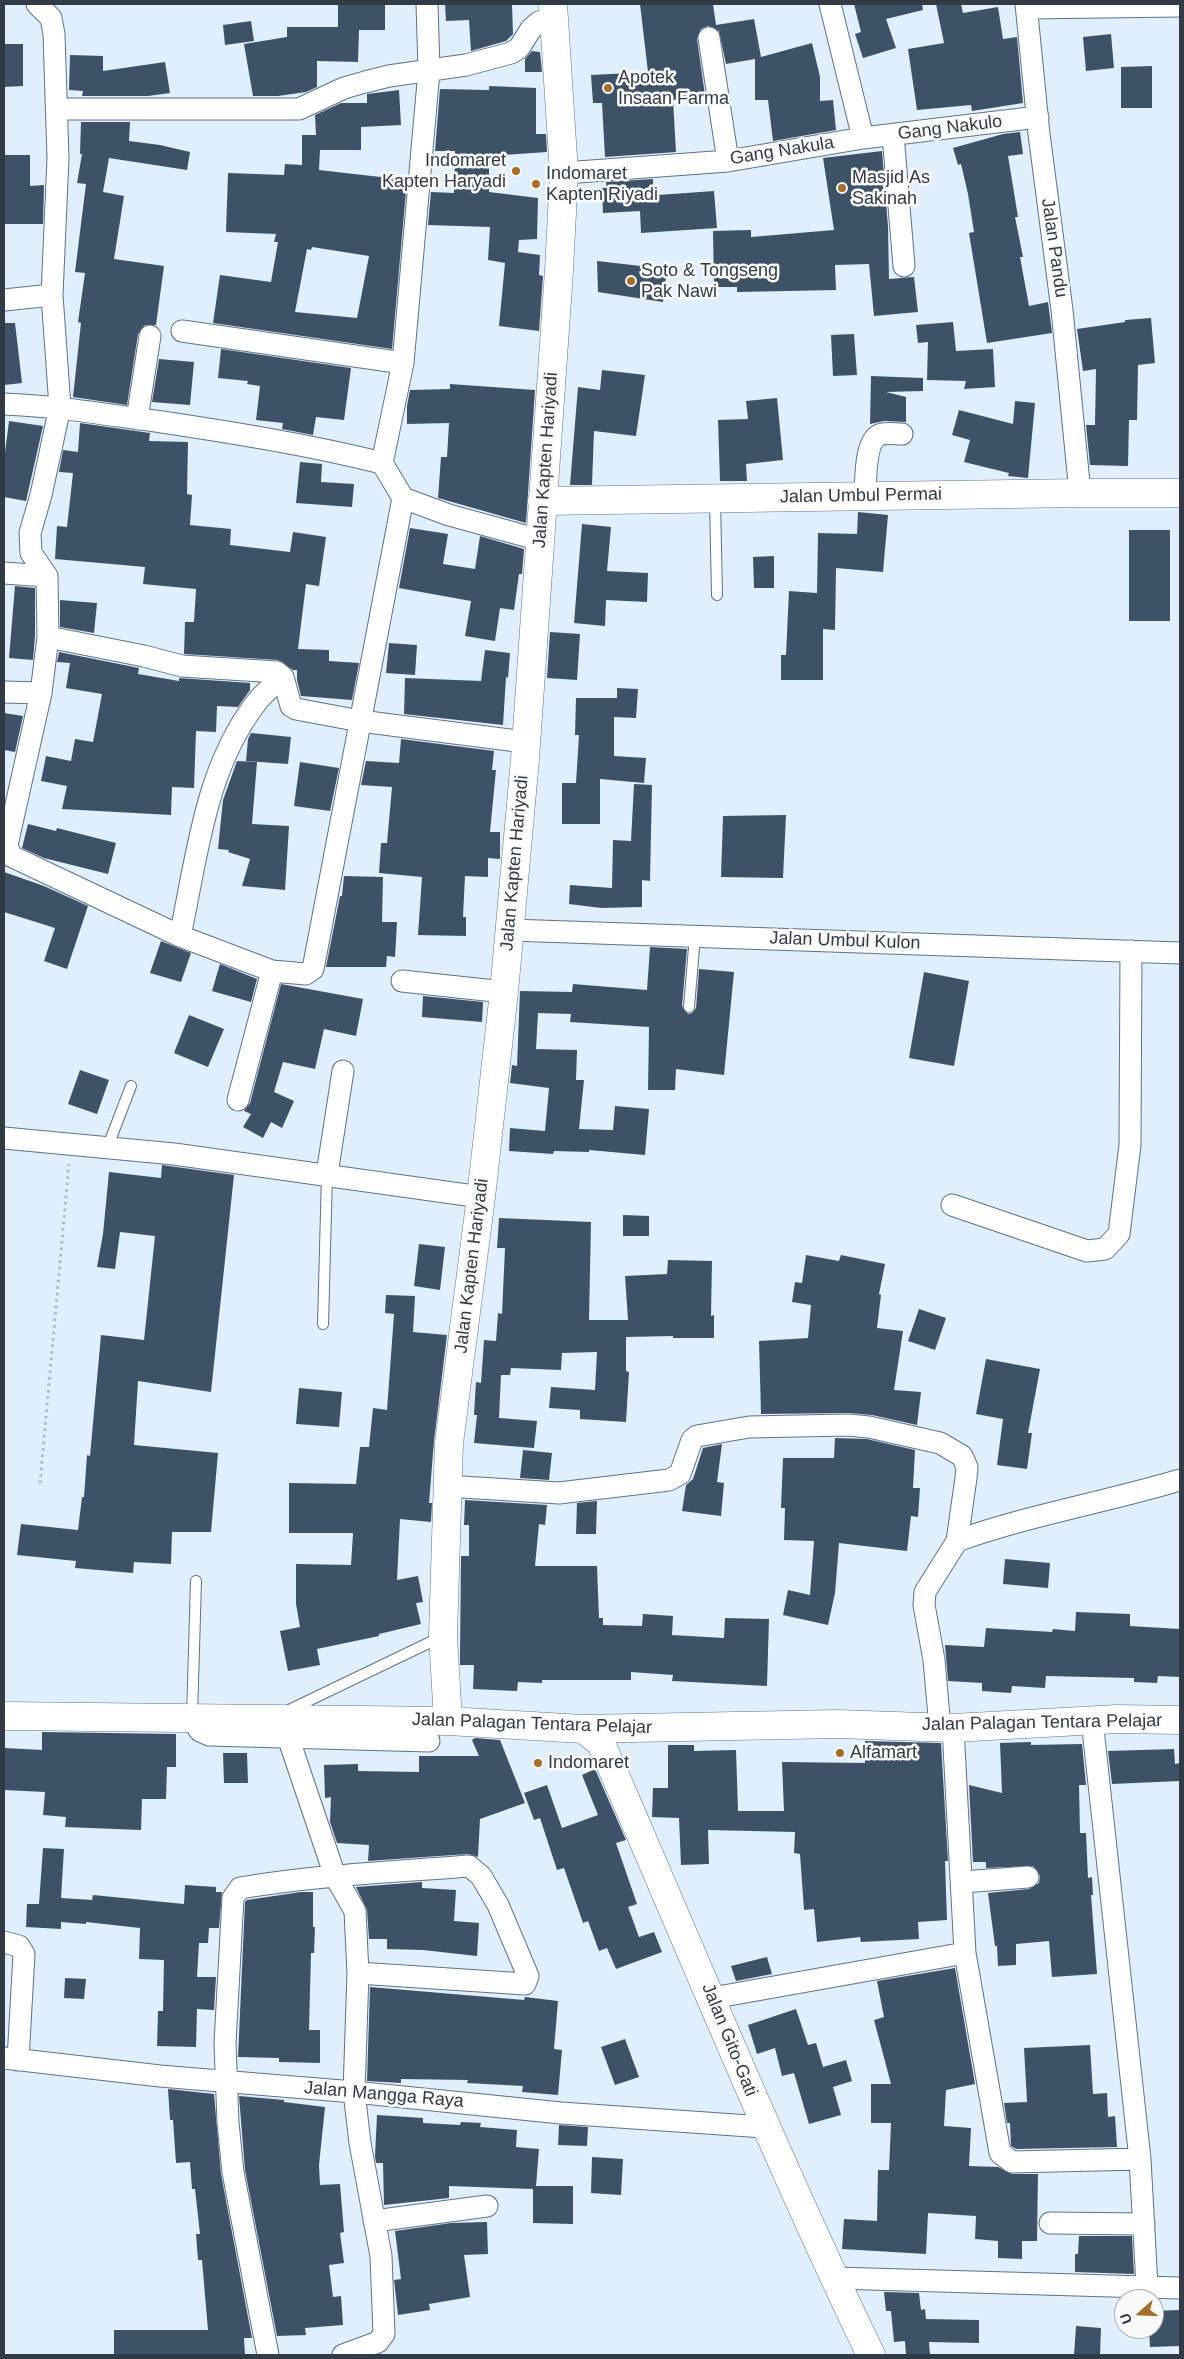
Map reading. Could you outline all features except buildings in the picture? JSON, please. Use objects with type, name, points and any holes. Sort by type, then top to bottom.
[{"type":"main road","name":"Jalan Kapten Hariyadi","points":[[448,1721],[443,1636],[446,1486],[449,1443],[481,1197],[510,930],[540,540],[564,173],[554,11]]},
{"type":"main road","name":"Jalan Umbul Permai","points":[[542,501],[1080,492],[1180,493]]},
{"type":"main road","name":"Jalan Palagan Tentara Pelajar","points":[[4,1716],[63,1715],[192,1719],[279,1729],[448,1721],[583,1730],[837,1724],[947,1728],[1117,1719],[1180,1720]]},
{"type":"main road","name":"Jalan Gito-Gati","points":[[583,1730],[601,1743],[712,1998],[764,2127],[870,2355]]},
{"type":"street","points":[[37,4],[51,18],[54,34],[58,158],[52,296],[60,406],[41,495],[30,533],[31,552],[47,576],[48,637],[41,694],[7,845],[11,856],[180,936],[272,971],[306,974],[313,969],[403,498]]},
{"type":"street","points":[[427,4],[429,71],[403,363],[382,463],[403,498],[449,515],[540,540]]},
{"type":"street","points":[[830,4],[863,138]]},
{"type":"street","points":[[1026,6],[1180,6]]},
{"type":"street","name":"Jalan Pandu","points":[[1026,6],[1062,310],[1080,492]]},
{"type":"street","points":[[57,109],[298,109],[358,84],[389,76],[466,65],[511,54],[519,48],[530,29],[554,11]]},
{"type":"street","points":[[708,38],[728,161]]},
{"type":"street","name":"Gang Nakulo","points":[[863,138],[1038,117]]},
{"type":"street","points":[[893,135],[904,266]]},
{"type":"street","name":"Gang Nakula","points":[[564,173],[728,161],[863,138]]},
{"type":"street","points":[[4,300],[52,296]]},
{"type":"street","points":[[182,331],[403,363]]},
{"type":"street","points":[[137,419],[150,336]]},
{"type":"street","points":[[4,404],[60,406],[344,453],[382,463]]},
{"type":"street","points":[[865,496],[869,448],[873,439],[881,434],[902,434]]},
{"type":"street","points":[[4,574],[47,576]]},
{"type":"street","points":[[48,637],[144,656],[182,666],[276,672],[282,677],[291,706],[360,721],[525,742]]},
{"type":"street","points":[[180,936],[214,781],[228,751],[256,703],[282,677]]},
{"type":"street","points":[[4,692],[41,694]]},
{"type":"street","name":"Jalan Umbul Kulon","points":[[510,930],[1180,953]]},
{"type":"street","points":[[952,1205],[1086,1251],[1105,1249],[1119,1234],[1130,1145],[1131,951]]},
{"type":"street","points":[[238,1100],[272,971]]},
{"type":"street","points":[[402,981],[504,992]]},
{"type":"street","points":[[327,1174],[343,1070]]},
{"type":"street","points":[[4,1138],[108,1146],[327,1174],[481,1197]]},
{"type":"street","points":[[446,1486],[559,1493],[669,1480],[680,1474],[692,1440],[697,1436],[749,1427],[868,1427],[940,1443],[962,1456],[966,1467],[966,1478],[957,1541],[926,1592],[924,1605],[947,1728],[963,1882],[965,1953],[998,2146],[1003,2157],[1012,2162],[1140,2159]]},
{"type":"street","points":[[957,1541],[984,1531],[1118,1498],[1180,1480]]},
{"type":"street","points":[[1092,1720],[1140,2159],[1147,2286]]},
{"type":"street","points":[[343,2355],[378,2342],[384,2334],[381,2256],[360,2143],[354,2092],[358,1972],[355,1911],[335,1876],[279,1729],[429,1741]]},
{"type":"street","points":[[268,2355],[233,2172],[228,2123],[225,2043],[233,1898],[240,1888],[335,1876],[469,1866],[481,1876],[498,1905],[528,1976],[525,1984],[358,1972]]},
{"type":"street","points":[[963,1882],[1028,1877]]},
{"type":"street","points":[[4,1942],[19,1946],[24,1954],[11,2059]]},
{"type":"street","points":[[712,1998],[965,1953]]},
{"type":"street","name":"Jalan Mangga Raya","points":[[11,2059],[227,2082],[561,2112],[764,2127]]},
{"type":"street","points":[[374,2221],[487,2206]]},
{"type":"street","points":[[1050,2223],[1144,2224]]},
{"type":"street","points":[[835,2278],[1180,2288]]},
{"type":"lane","points":[[715,498],[717,595]]},
{"type":"lane","points":[[689,1007],[696,936]]},
{"type":"lane","points":[[108,1146],[131,1086]]},
{"type":"lane","points":[[323,1324],[327,1174]]},
{"type":"lane","points":[[192,1719],[196,1581]]},
{"type":"lane","points":[[279,1729],[302,1702],[443,1636]]},
{"type":"path","points":[[40,1482],[71,1144]]},
{"type":"place","name":"Apotek Insaan Farma","points":[[608,88]]},
{"type":"place","name":"Indomaret Kapten Haryadi","points":[[516,171]]},
{"type":"place","name":"Indomaret Kapten Riyadi","points":[[536,184]]},
{"type":"place","name":"Masjid As Sakinah","points":[[842,188]]},
{"type":"place","name":"Soto & Tongseng Pak Nawi","points":[[631,281]]},
{"type":"place","name":"Alfamart","points":[[840,1753]]},
{"type":"place","name":"Indomaret","points":[[538,1763]]}]
